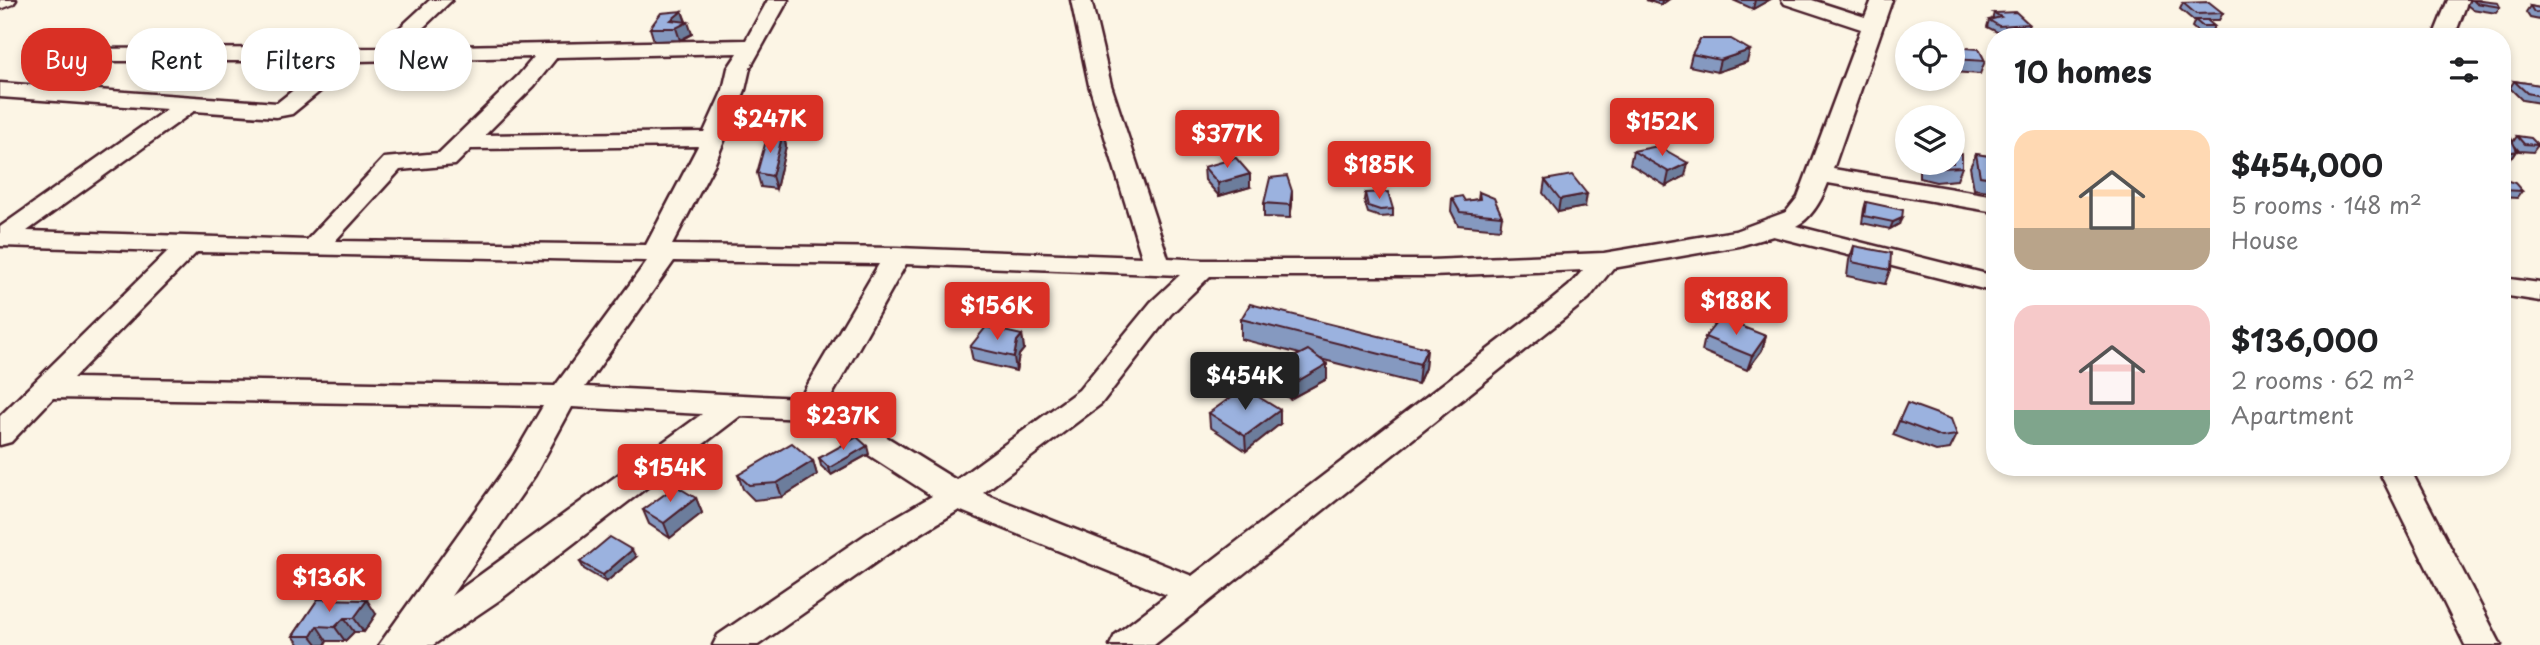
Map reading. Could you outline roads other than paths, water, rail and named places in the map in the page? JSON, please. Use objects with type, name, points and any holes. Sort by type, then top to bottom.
[{"type":"street","points":[[0,3],[6,0]]},
{"type":"street","points":[[412,28],[442,0]]},
{"type":"street","points":[[397,645],[524,467],[563,396],[662,252],[734,90],[737,73],[778,0]]},
{"type":"street","points":[[1082,0],[1100,85],[1157,264]]},
{"type":"street","points":[[1792,0],[1872,26]]},
{"type":"street","points":[[1,238],[314,248],[897,256],[1157,264],[1203,268],[1431,268],[1604,261],[1740,238],[1795,217],[1810,198],[1882,0]]},
{"type":"street","points":[[2447,28],[2458,0]]},
{"type":"street","points":[[472,52],[753,46]]},
{"type":"street","points":[[314,248],[393,163],[442,161],[526,81],[550,51]]},
{"type":"street","points":[[112,55],[241,55]]},
{"type":"street","points":[[0,90],[266,110],[284,108],[306,91]]},
{"type":"street","points":[[1,238],[189,104]]},
{"type":"street","points":[[464,142],[713,139]]},
{"type":"street","points":[[1819,174],[1986,202]]},
{"type":"street","points":[[1772,228],[1986,282]]},
{"type":"street","points":[[0,434],[190,244]]},
{"type":"street","points":[[809,409],[897,256]]},
{"type":"street","points":[[1128,645],[1579,292],[1604,261]]},
{"type":"street","points":[[731,645],[877,544],[957,496],[1090,397],[1161,308],[1203,268]]},
{"type":"street","points":[[2511,287],[2540,292]]},
{"type":"street","points":[[46,388],[563,396],[809,409],[832,417],[957,496],[1196,592]]},
{"type":"street","points":[[405,645],[489,589],[734,405]]},
{"type":"street","points":[[2398,476],[2483,645]]}]
